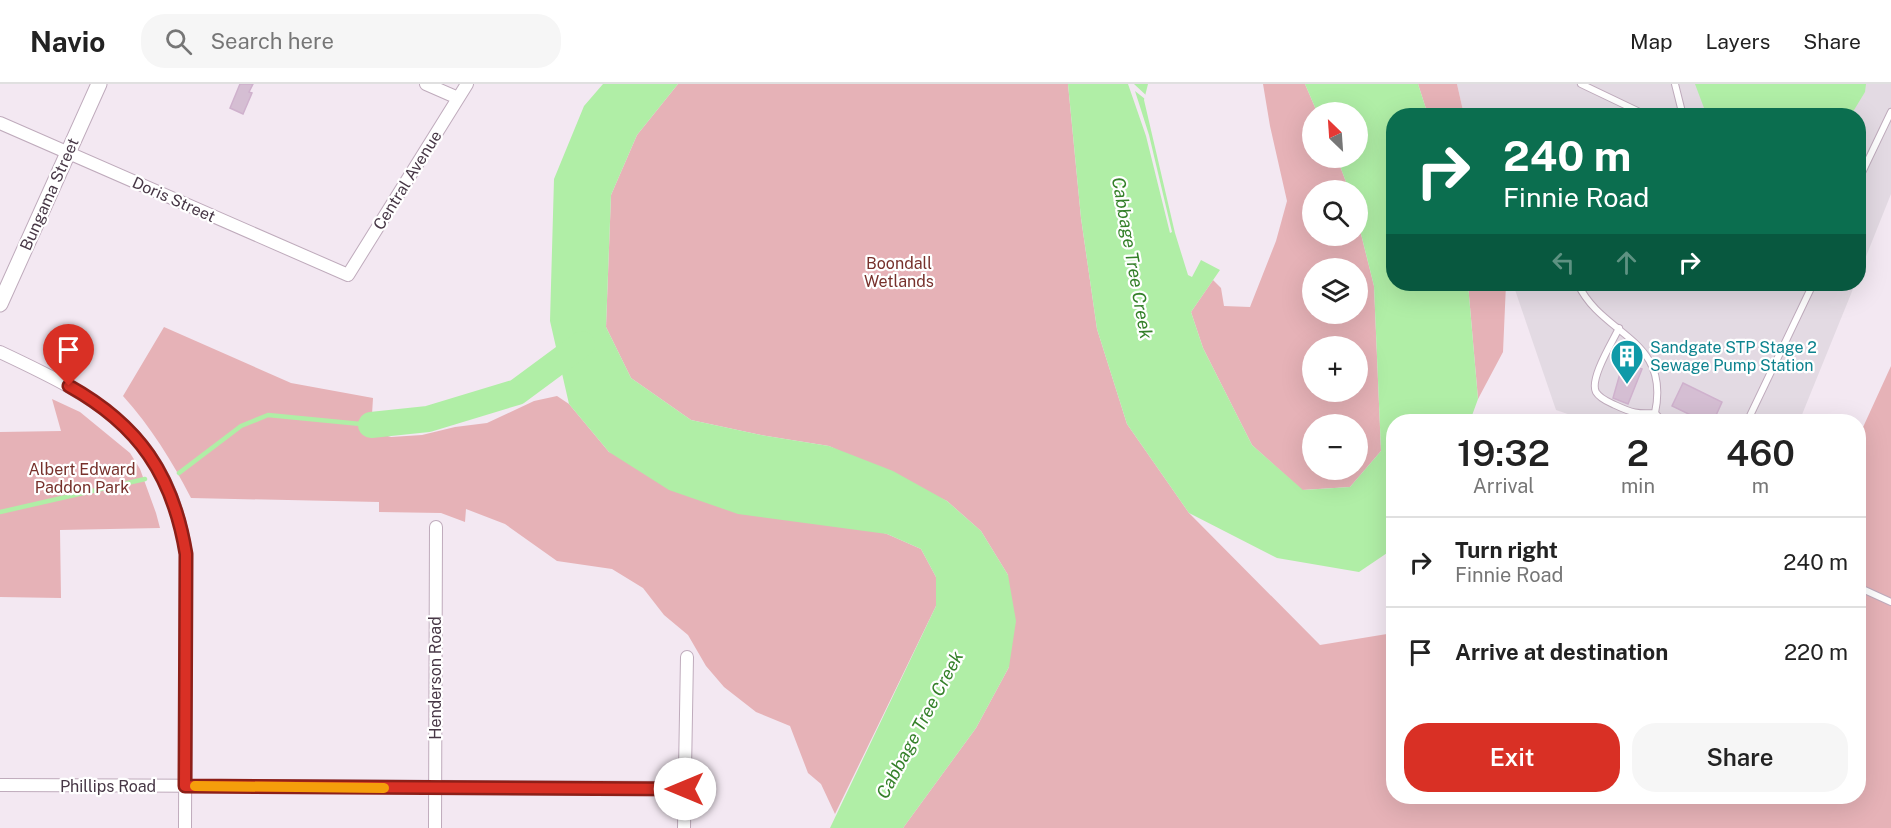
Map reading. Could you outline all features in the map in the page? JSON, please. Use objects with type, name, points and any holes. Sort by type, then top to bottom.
[{"type":"street","name":"Bungama Street","points":[[0,304],[99,84]]},
{"type":"street","points":[[426,84],[458,98]]},
{"type":"street","name":"Central Avenue","points":[[348,275],[467,84]]},
{"type":"street","name":"Doris Street","points":[[0,123],[348,275]]},
{"type":"street","points":[[0,352],[57,379],[103,407],[128,428],[142,444],[168,490],[182,527],[186,554],[185,828]]},
{"type":"street","name":"Henderson Road","points":[[435,828],[436,528]]},
{"type":"street","points":[[684,828],[687,657]]},
{"type":"street","name":"Phillips Road","points":[[0,785],[685,789]]},
{"type":"lane","points":[[1581,84],[1633,108]]},
{"type":"lane","points":[[1676,84],[1681,108]]},
{"type":"lane","points":[[1866,164],[1891,112]]},
{"type":"lane","points":[[1582,291],[1644,351],[1658,382],[1655,413],[1634,414],[1597,393],[1594,385],[1597,375],[1619,328]]},
{"type":"lane","points":[[1751,414],[1810,291]]},
{"type":"lane","points":[[1866,591],[1891,602]]},
{"type":"shaded area","points":[[1457,84],[1891,84],[1891,194],[1866,256],[1866,108],[1462,108]]},
{"type":"shaded area","points":[[1515,291],[1852,291],[1802,414],[1568,414],[1556,410]]},
{"type":"green space","name":"Boondall Wetlands","points":[[678,84],[1068,84],[1081,218],[1097,329],[1127,424],[1189,513],[1320,645],[1386,634],[1386,804],[1866,804],[1866,421],[1891,366],[1891,828],[903,828],[976,728],[1009,667],[1008,575],[981,531],[947,501],[829,446],[691,420],[631,378],[606,327],[611,195],[637,135]]},
{"type":"green space","points":[[1263,84],[1305,84],[1313,102],[1302,102],[1302,168],[1341,168],[1345,180],[1302,180],[1302,246],[1364,246],[1367,258],[1302,258],[1302,324],[1368,324],[1368,262],[1374,286],[1381,451],[1368,466],[1368,414],[1302,414],[1302,480],[1356,480],[1350,487],[1302,490],[1252,445],[1203,348],[1191,312],[1213,280],[1221,288],[1224,306],[1250,307],[1276,241],[1287,201]]},
{"type":"green space","points":[[1418,84],[1457,84],[1462,108],[1426,108]]},
{"type":"green space","points":[[1469,291],[1506,291],[1503,352],[1478,399]]},
{"type":"green space","points":[[164,327],[291,383],[373,398],[371,431],[391,437],[422,435],[455,427],[487,423],[534,401],[557,396],[569,404],[609,452],[887,534],[921,549],[936,577],[936,606],[835,814],[821,784],[808,773],[790,726],[756,712],[724,687],[706,666],[688,635],[664,615],[643,588],[612,569],[557,561],[505,524],[466,509],[465,522],[441,513],[379,512],[379,502],[191,498],[160,445],[123,396]]},
{"type":"green space","name":"Albert Edward Paddon Park","points":[[52,399],[80,412],[130,453],[140,469],[160,528],[60,530],[61,598],[0,597],[0,432],[61,431]]},
{"type":"water","name":"Cabbage Tree Creek","points":[[603,84],[678,84],[637,135],[611,195],[606,327],[631,378],[691,420],[829,446],[893,471],[947,501],[981,531],[1008,575],[1016,621],[1009,667],[976,728],[903,828],[830,828],[936,606],[936,577],[921,549],[887,534],[738,514],[669,490],[609,452],[569,404],[550,321],[554,179],[584,106]]},
{"type":"water","name":"Cabbage Tree Creek","points":[[1068,84],[1148,84],[1144,100],[1175,233],[1188,275],[1192,277],[1201,260],[1220,270],[1191,312],[1203,348],[1252,445],[1303,490],[1350,487],[1356,480],[1368,480],[1368,466],[1381,451],[1374,286],[1364,246],[1368,246],[1368,180],[1345,180],[1341,168],[1368,168],[1368,102],[1313,102],[1305,84],[1418,84],[1426,108],[1386,108],[1386,291],[1469,291],[1478,399],[1473,414],[1386,414],[1386,554],[1359,572],[1277,558],[1189,513],[1127,424],[1097,329],[1081,218]]},
{"type":"water","points":[[1695,84],[1866,84],[1865,92],[1855,108],[1704,108]]},
{"type":"pier","points":[[1128,84],[1134,84],[1148,97],[1145,99],[1135,91],[1149,135],[1172,232],[1170,233],[1146,136]]},
{"type":"building","points":[[240,84],[253,84],[249,92],[252,93],[243,114],[230,108]]},
{"type":"building","name":"Sandgate STP Stage 2 Sewage Pump Station","points":[[1623,363],[1642,369],[1628,404],[1613,398]]},
{"type":"building","points":[[1683,383],[1722,402],[1717,414],[1688,414],[1672,406]]},
{"type":"waterway","points":[[371,425],[428,419],[517,392],[582,344]]},
{"type":"waterway","points":[[179,473],[241,426],[268,415],[371,425]]},
{"type":"waterway","points":[[0,512],[145,479]]},
{"type":"slow traffic","points":[[195,786],[384,788]]},
{"type":"place","name":"Sandgate STP Stage 2 Sewage Pump Station","points":[[1627,385]]},
{"type":"route","points":[[69,386],[103,407],[128,428],[142,444],[160,473],[181,526],[186,554],[185,786],[685,789]]}]
